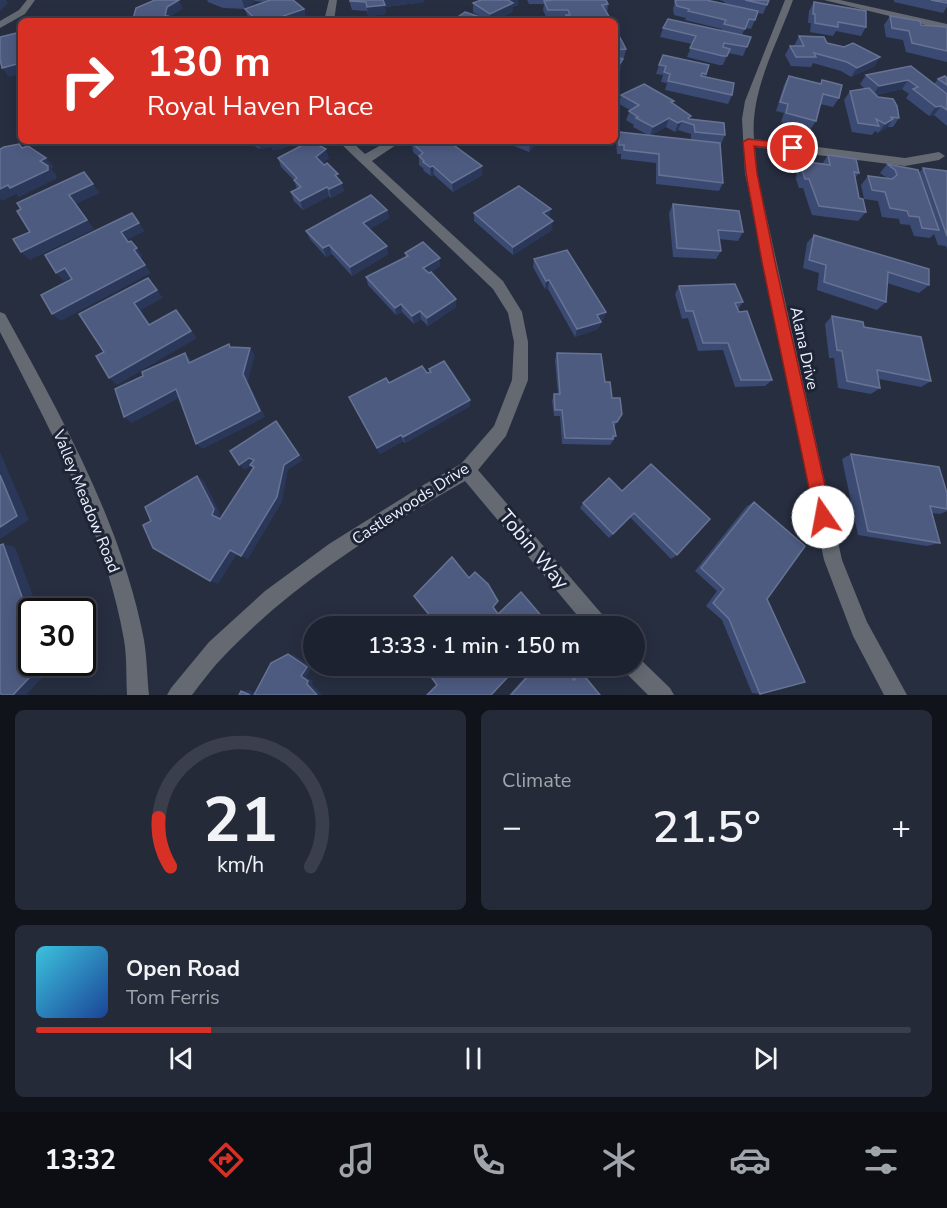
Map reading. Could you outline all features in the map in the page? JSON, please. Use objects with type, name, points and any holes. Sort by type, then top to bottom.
[{"type":"street","points":[[0,25],[16,16],[27,7],[31,0]]},
{"type":"street","points":[[330,18],[333,0]]},
{"type":"street","name":"Alana Drive","points":[[789,0],[750,101],[748,142],[751,173],[832,560],[843,594],[868,649],[896,695]]},
{"type":"street","points":[[828,0],[947,27]]},
{"type":"street","points":[[748,142],[905,162],[939,156]]},
{"type":"street","name":"Castlewoods Drive","points":[[178,695],[216,649],[272,598],[336,551],[431,489],[467,470],[500,431],[520,380],[521,342],[515,312],[498,285],[347,144]]},
{"type":"street","points":[[365,160],[391,144]]},
{"type":"street","name":"Valley Meadow Road","points":[[0,318],[56,423],[111,555],[133,634],[138,695]]},
{"type":"street","name":"Tobin Way","points":[[467,470],[591,616]]},
{"type":"street","points":[[643,676],[663,695]]},
{"type":"building","points":[[155,0],[179,0],[167,7],[165,16],[168,16],[168,18],[133,18],[136,8]]},
{"type":"building","points":[[270,0],[293,0],[304,9],[278,18],[255,18],[245,9]]},
{"type":"building","points":[[350,0],[383,0],[385,5],[367,7],[366,2]]},
{"type":"building","points":[[481,0],[508,0],[513,3],[490,14],[473,3]]},
{"type":"building","points":[[606,0],[608,4],[602,5],[610,18],[567,18],[566,15],[570,15],[568,10],[548,10],[544,1]]},
{"type":"building","points":[[706,0],[758,11],[755,20],[749,19],[745,29],[724,24],[726,20],[688,11],[689,9],[677,6],[675,1]]},
{"type":"building","points":[[745,0],[769,0],[767,5]]},
{"type":"building","points":[[931,0],[947,0],[947,3]]},
{"type":"building","points":[[814,2],[866,11],[866,27],[838,22],[838,27],[815,23]]},
{"type":"building","points":[[465,12],[483,18],[456,18]]},
{"type":"building","points":[[890,16],[920,21],[921,25],[947,27],[947,51],[912,43],[909,31],[892,28]]},
{"type":"building","points":[[668,19],[751,37],[747,47],[724,43],[723,47],[730,49],[727,56],[723,56],[690,48],[696,36],[663,28]]},
{"type":"building","points":[[17,33],[18,64],[2,68],[0,37]]},
{"type":"building","points":[[618,34],[626,49],[618,50]]},
{"type":"building","points":[[799,36],[824,37],[827,43],[844,47],[853,43],[880,57],[857,68],[847,62],[814,53],[816,57],[796,57],[790,46],[804,46]]},
{"type":"building","points":[[663,55],[709,65],[706,74],[702,73],[701,76],[734,83],[732,95],[668,81],[670,74],[664,72],[666,66],[659,65]]},
{"type":"building","points":[[911,66],[947,94],[947,110],[941,106],[936,107],[913,89],[918,87],[908,80],[879,86],[866,75]]},
{"type":"building","points":[[789,76],[821,84],[822,80],[842,85],[839,98],[823,94],[816,121],[786,113],[788,104],[780,102]]},
{"type":"building","points":[[945,76],[947,78],[947,85],[938,79]]},
{"type":"building","points":[[644,84],[674,101],[671,102],[691,116],[689,119],[724,123],[725,135],[695,132],[694,125],[682,121],[678,123],[669,118],[653,127],[636,118],[638,117],[629,111],[639,105],[621,95]]},
{"type":"building","points":[[869,88],[878,97],[893,99],[899,118],[890,117],[893,119],[885,124],[876,119],[879,126],[858,123],[850,91]]},
{"type":"building","points":[[619,132],[720,143],[723,183],[659,175],[659,154],[624,150],[624,145],[619,145]]},
{"type":"building","points":[[19,144],[22,148],[28,146],[46,158],[40,161],[48,166],[48,170],[10,188],[8,185],[0,189],[0,149]]},
{"type":"building","points":[[304,144],[316,144],[326,149],[316,157],[324,165],[327,163],[338,174],[335,175],[342,183],[329,189],[327,187],[300,201],[291,192],[301,187],[294,180],[297,178],[278,158]]},
{"type":"building","points":[[413,144],[452,144],[482,166],[452,183],[433,166],[430,167],[423,162],[419,156],[423,153]]},
{"type":"building","points":[[828,155],[856,159],[859,173],[854,172],[859,198],[863,199],[866,212],[819,206],[809,179],[805,179],[802,161],[830,165]]},
{"type":"building","points":[[887,164],[918,170],[939,230],[922,228],[919,217],[909,216],[907,211],[890,208],[885,192],[872,190],[868,176],[892,179],[897,175],[895,170]]},
{"type":"building","points":[[923,168],[947,171],[947,236]]},
{"type":"building","points":[[84,172],[93,184],[69,195],[87,220],[21,252],[13,239],[30,232],[17,211],[21,209],[17,203]]},
{"type":"building","points":[[519,186],[551,209],[543,213],[553,221],[513,247],[474,213]]},
{"type":"building","points":[[371,195],[387,210],[363,223],[387,246],[350,267],[329,245],[323,248],[306,231]]},
{"type":"building","points":[[673,204],[739,211],[743,232],[718,230],[721,251],[677,248]]},
{"type":"building","points":[[132,213],[139,223],[121,232],[128,242],[131,241],[137,248],[134,250],[145,265],[52,314],[41,295],[72,279],[65,268],[56,273],[45,255]]},
{"type":"building","points":[[814,235],[929,269],[929,285],[888,272],[886,302],[824,282],[826,265],[809,260]]},
{"type":"building","points":[[423,242],[440,258],[423,268],[431,272],[456,299],[427,318],[420,311],[412,316],[401,304],[395,308],[366,277],[408,256],[405,253]]},
{"type":"building","points":[[567,250],[606,312],[597,315],[601,322],[577,329],[534,259]]},
{"type":"building","points":[[148,278],[157,290],[134,303],[149,325],[176,310],[191,331],[109,378],[96,356],[104,352],[79,314]]},
{"type":"building","points":[[735,284],[743,302],[735,303],[739,312],[747,311],[772,380],[741,380],[728,343],[703,343],[693,311],[686,311],[679,286]]},
{"type":"building","points":[[832,316],[863,322],[864,327],[921,337],[931,381],[877,370],[880,388],[847,381],[842,351],[837,350]]},
{"type":"building","points":[[229,344],[230,347],[250,348],[243,374],[260,411],[196,444],[176,389],[124,417],[115,389],[143,376],[142,372],[185,353],[189,363]]},
{"type":"building","points":[[557,353],[601,354],[605,382],[610,382],[612,398],[620,398],[622,414],[617,422],[613,422],[616,436],[613,436],[613,439],[565,438],[562,410],[555,410],[554,394],[560,394]]},
{"type":"building","points":[[444,361],[470,400],[403,437],[401,435],[377,448],[349,397],[386,378],[389,383],[422,366],[427,373],[431,372],[429,369]]},
{"type":"building","points":[[276,421],[299,455],[284,465],[277,497],[241,556],[230,550],[210,581],[153,548],[143,525],[151,521],[145,507],[197,476],[214,509],[212,515],[220,519],[254,467],[250,465],[254,460],[249,458],[239,465],[230,451]]},
{"type":"building","points":[[851,454],[939,467],[947,493],[947,509],[930,506],[940,543],[868,531]]},
{"type":"building","points":[[651,464],[710,519],[677,555],[634,513],[613,534],[583,503],[609,478],[622,491]]},
{"type":"building","points":[[0,475],[17,516],[0,527]]},
{"type":"building","points":[[754,502],[805,546],[767,599],[805,682],[760,694],[729,619],[713,603],[724,589],[701,568]]},
{"type":"building","points":[[3,544],[22,598],[18,598],[18,676],[31,676],[13,695],[0,693],[0,545]]},
{"type":"building","points":[[452,557],[469,578],[475,572],[488,584],[498,601],[493,607],[498,614],[521,592],[542,616],[430,616],[414,596]]},
{"type":"building","points":[[288,654],[303,664],[301,676],[308,681],[307,684],[317,695],[254,695],[271,663]]},
{"type":"building","points":[[430,676],[509,676],[491,695],[427,695],[437,685]]},
{"type":"building","points":[[528,676],[571,676],[574,680],[578,676],[584,676],[600,695],[511,695]]},
{"type":"route","points":[[793,148],[748,142],[751,173],[768,262],[823,517]]}]
